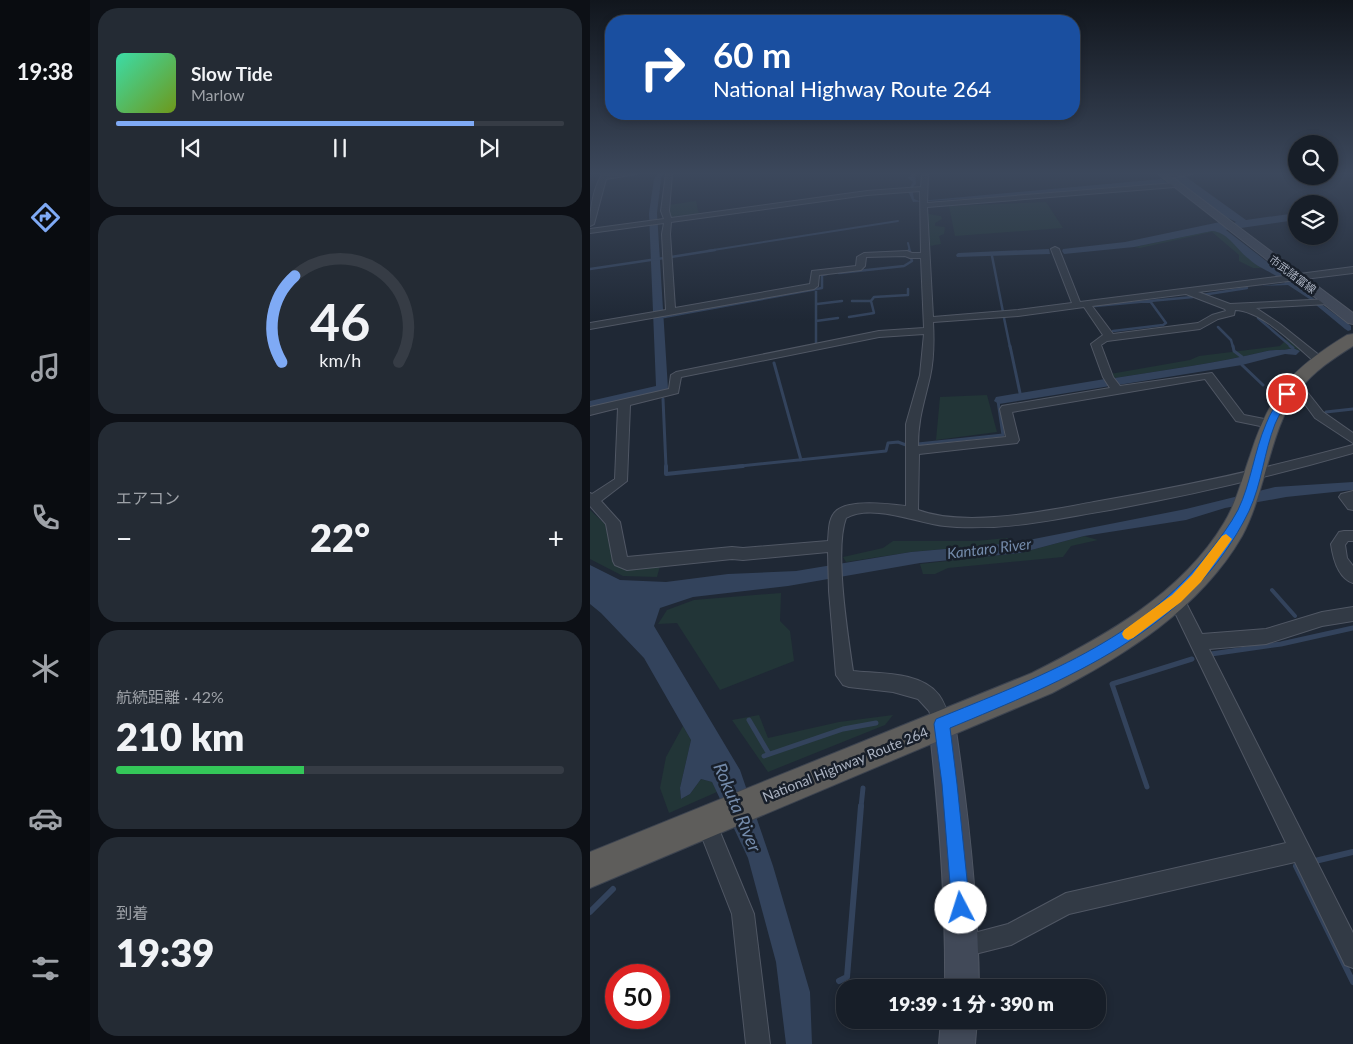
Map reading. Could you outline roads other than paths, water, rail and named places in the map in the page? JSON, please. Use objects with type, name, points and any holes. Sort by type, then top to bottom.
[{"type":"highway","name":"National Highway Route 264","points":[[590,870],[1042,683],[1089,659],[1138,628],[1176,598],[1196,579],[1231,532],[1251,490],[1270,424],[1280,403],[1293,385],[1320,361],[1353,339]]},
{"type":"main road","name":"市武諸富線","points":[[1221,223],[1290,279],[1320,301],[1353,320]]},
{"type":"main road","points":[[942,724],[950,784],[963,946],[962,979]]},
{"type":"main road","points":[[957,1044],[958,1029]]},
{"type":"street","points":[[590,231],[651,223]]},
{"type":"street","points":[[664,223],[668,312]]},
{"type":"street","points":[[908,511],[913,507],[912,424],[925,375],[929,341],[924,223]]},
{"type":"street","points":[[1055,249],[1082,305],[1109,336]]},
{"type":"street","points":[[590,326],[814,286],[815,273],[858,268],[861,266],[861,257],[864,256],[907,253],[910,256],[926,255]]},
{"type":"street","points":[[590,411],[672,392],[676,375],[879,334],[1002,315],[1353,270]]},
{"type":"street","points":[[1189,292],[1229,307],[1320,301]]},
{"type":"street","points":[[1117,390],[1108,377],[1096,344],[1109,336],[1200,326],[1215,317],[1231,313],[1229,307]]},
{"type":"street","points":[[1245,307],[1255,311],[1277,326],[1320,361]]},
{"type":"street","points":[[912,451],[1013,440],[1006,409],[1208,374],[1240,418],[1270,424]]},
{"type":"street","points":[[1293,385],[1300,390],[1319,415],[1353,439]]},
{"type":"street","points":[[624,403],[621,481],[592,499],[613,522],[620,561],[627,564],[732,553],[835,553]]},
{"type":"street","points":[[942,724],[933,701],[925,692],[909,686],[849,679],[845,675],[836,584],[835,553],[837,521],[840,515],[849,511],[890,508],[941,520],[983,523],[1104,506],[1251,490],[1353,449]]},
{"type":"street","points":[[1353,496],[1346,497],[1353,505]]},
{"type":"street","points":[[1353,536],[1344,536],[1338,544],[1340,560],[1353,576]]},
{"type":"street","points":[[1176,598],[1353,957]]},
{"type":"street","points":[[1198,642],[1274,635],[1316,619],[1335,614],[1353,614]]},
{"type":"street","points":[[709,821],[743,914],[758,1044]]},
{"type":"street","points":[[963,946],[1011,934],[1066,904],[1300,850]]},
{"type":"water","points":[[649,223],[658,223],[668,389],[590,407],[590,401],[656,386]]},
{"type":"water","points":[[1221,223],[1229,229],[1226,230],[1286,278],[1351,326],[1351,330],[1345,329],[1317,304],[1288,285],[1261,286],[1285,283],[1253,262],[1228,238],[1218,232],[1212,231],[1134,247],[1064,254],[1062,251],[1063,249],[1125,242]]},
{"type":"water","points":[[1234,223],[1277,223],[1241,228]]},
{"type":"water","points":[[1049,249],[1050,254],[957,257],[956,255],[958,253]]},
{"type":"water","points":[[1293,348],[1300,351],[1296,355],[1285,354],[1242,365],[1118,385],[1115,378],[1210,363],[1270,350]]},
{"type":"water","points":[[1105,379],[1110,386],[999,404],[994,401],[996,397]]},
{"type":"water","points":[[1353,482],[1353,490],[1286,497],[1225,508],[1186,520],[1084,536],[1020,553],[920,563],[788,586],[693,597],[660,608],[654,626],[740,770],[773,866],[810,992],[812,1044],[786,1044],[776,962],[748,858],[712,782],[701,779],[690,794],[681,799],[680,788],[691,740],[644,658],[590,604],[590,565],[620,580],[666,582],[728,574],[796,571],[911,552],[1013,543],[1186,509],[1275,487]]},
{"type":"waterway","points":[[707,251],[887,223]]},
{"type":"waterway","points":[[908,243],[910,251]]},
{"type":"waterway","points":[[671,257],[715,250]]},
{"type":"waterway","points":[[909,250],[910,254]]},
{"type":"waterway","points":[[992,256],[1003,312]]},
{"type":"waterway","points":[[590,269],[664,258]]},
{"type":"waterway","points":[[839,273],[904,266],[912,261],[911,258]]},
{"type":"waterway","points":[[816,289],[822,288],[822,275],[827,274]]},
{"type":"waterway","points":[[1202,295],[1247,288]]},
{"type":"waterway","points":[[664,317],[816,289]]},
{"type":"waterway","points":[[816,289],[816,321]]},
{"type":"waterway","points":[[871,301],[874,297],[908,295],[908,289]]},
{"type":"waterway","points":[[1095,306],[1193,297]]},
{"type":"waterway","points":[[817,304],[842,301]]},
{"type":"waterway","points":[[852,301],[871,301]]},
{"type":"waterway","points":[[849,317],[874,313],[871,301]]},
{"type":"waterway","points":[[1113,331],[1163,325],[1166,323],[1150,301]]},
{"type":"waterway","points":[[816,321],[838,318]]},
{"type":"waterway","points":[[1004,318],[1010,347]]},
{"type":"waterway","points":[[1258,318],[1292,347]]},
{"type":"waterway","points":[[816,321],[816,343]]},
{"type":"waterway","points":[[1218,327],[1231,340],[1233,347]]},
{"type":"waterway","points":[[1010,346],[1020,393]]},
{"type":"waterway","points":[[1233,346],[1234,351],[1242,357]]},
{"type":"waterway","points":[[774,363],[801,460]]},
{"type":"waterway","points":[[1242,365],[1263,385]]},
{"type":"waterway","points":[[663,399],[666,467]]},
{"type":"waterway","points":[[918,444],[1003,435],[998,401]]},
{"type":"waterway","points":[[1326,412],[1353,409]]},
{"type":"waterway","points":[[801,460],[886,451],[888,443],[898,442],[906,445]]},
{"type":"waterway","points":[[731,467],[801,460]]},
{"type":"waterway","points":[[666,467],[666,474],[743,466]]},
{"type":"waterway","points":[[1272,590],[1295,616]]},
{"type":"waterway","points":[[1211,654],[1281,644],[1353,628]]},
{"type":"waterway","points":[[1147,787],[1112,684],[1192,659]]},
{"type":"waterway","points":[[749,720],[769,754]]},
{"type":"waterway","points":[[764,756],[843,729],[876,723]]},
{"type":"waterway","points":[[861,807],[863,788]]},
{"type":"waterway","points":[[843,979],[847,977],[861,806]]},
{"type":"waterway","points":[[1315,861],[1353,852]]},
{"type":"waterway","points":[[1296,866],[1353,982]]},
{"type":"waterway","points":[[590,912],[613,889]]},
{"type":"water label","name":"Kantaro River","points":[[989,548]]},
{"type":"water label","name":"Rokuta River","points":[[738,807]]}]
